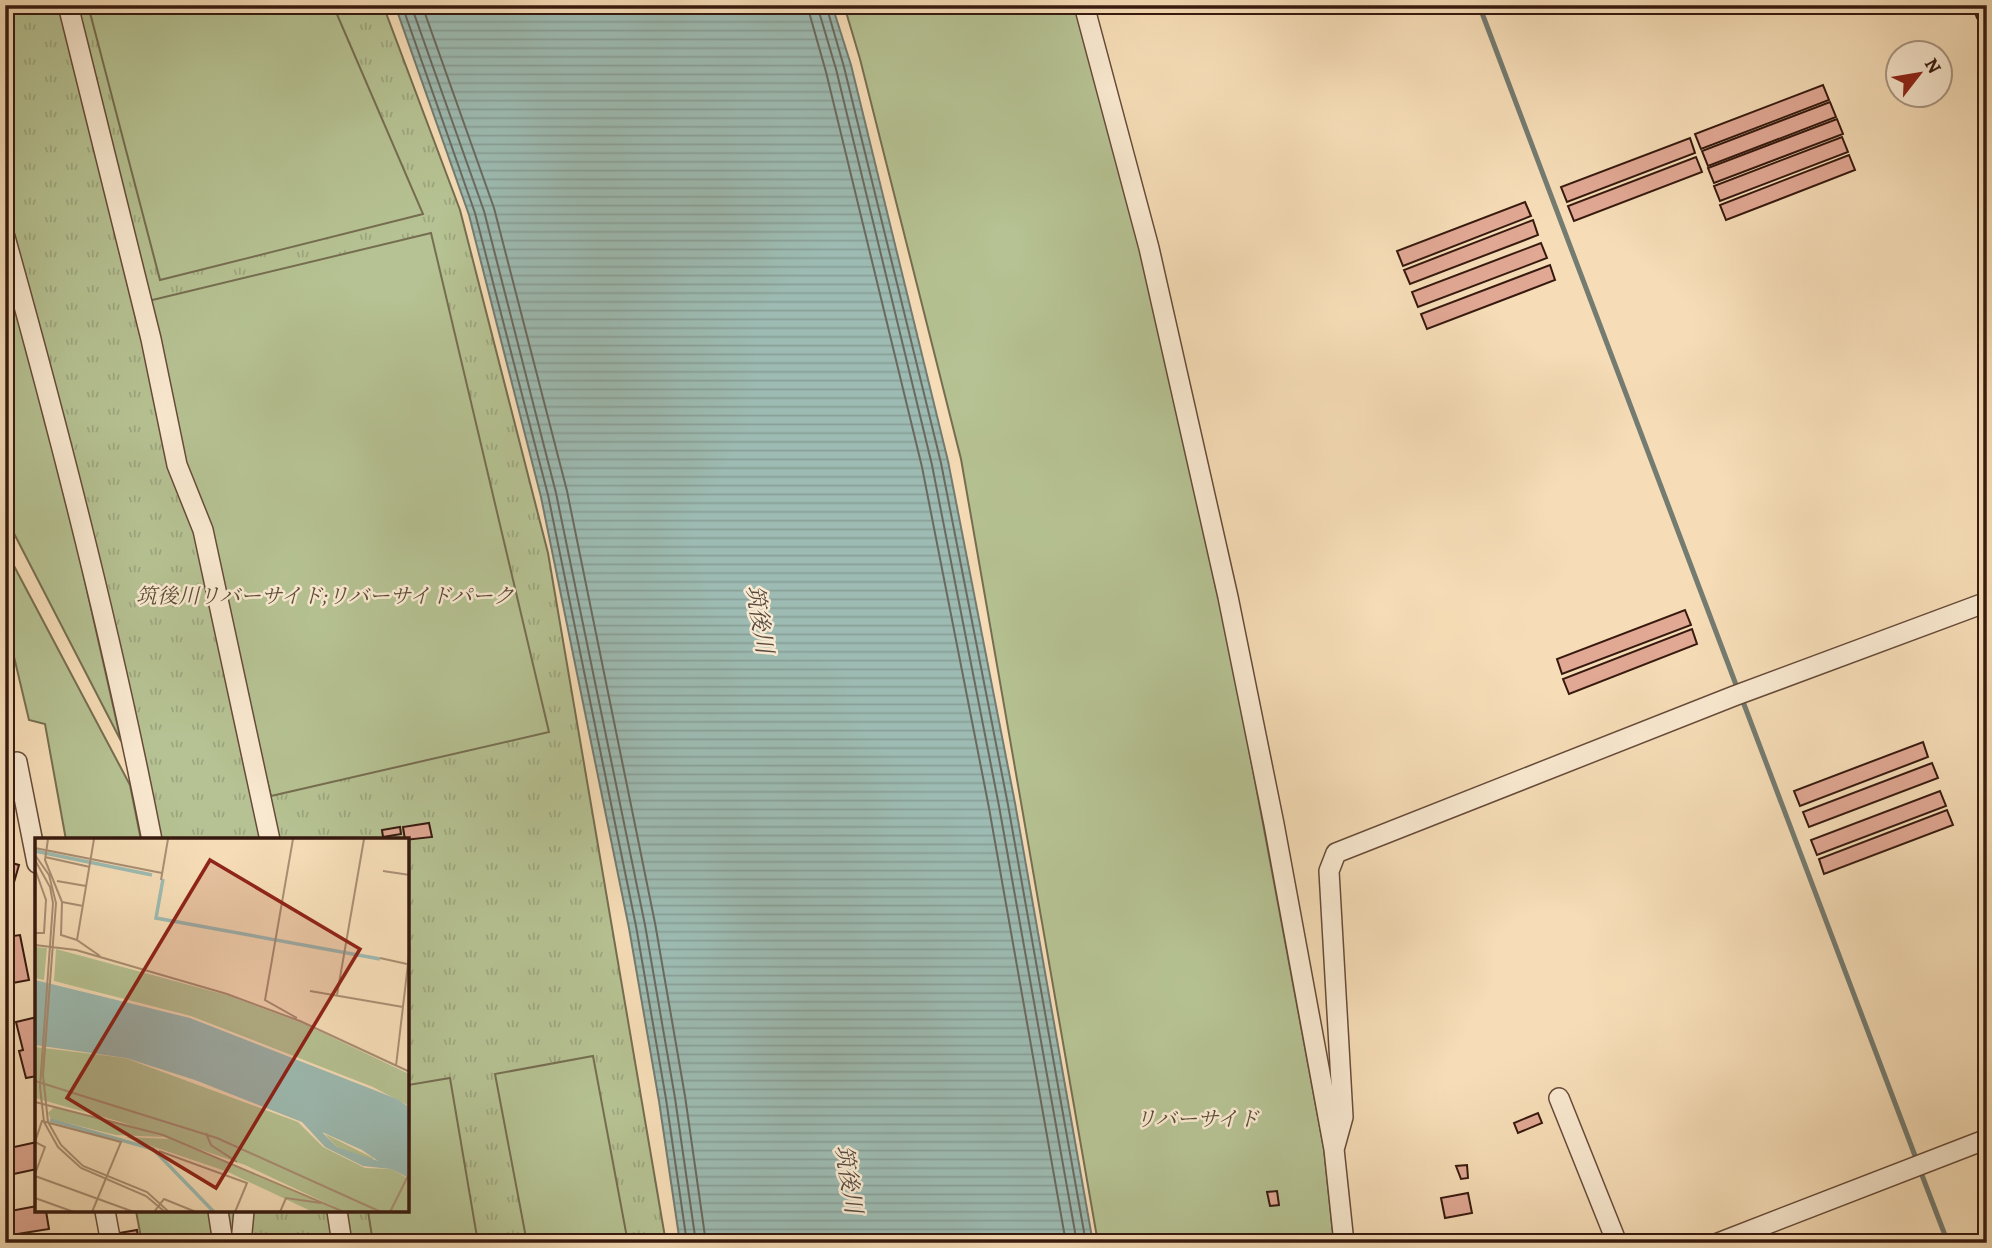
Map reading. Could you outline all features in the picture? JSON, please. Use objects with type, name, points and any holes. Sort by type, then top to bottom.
[{"type":"street","points":[[68,5],[151,339],[177,465],[203,530],[271,838]]},
{"type":"street","points":[[1084,5],[1149,248],[1228,597],[1277,837],[1334,1149],[1344,1243]]},
{"type":"street","points":[[5,237],[62,443],[129,724],[152,838]]},
{"type":"street","points":[[1334,1149],[1343,1117],[1329,871],[1336,853],[1734,696],[1987,602]]},
{"type":"street","points":[[17,762],[35,853]]},
{"type":"street","points":[[1559,1098],[1617,1243]]},
{"type":"street","points":[[1718,1243],[1987,1139]]},
{"type":"street","points":[[105,1213],[111,1243]]},
{"type":"street","points":[[218,1213],[223,1243]]},
{"type":"street","points":[[242,1243],[244,1213]]},
{"type":"street","points":[[337,1213],[342,1243]]},
{"type":"green space","name":"筑後川リバーサイド;リバーサイドパーク","points":[[5,5],[383,5],[460,210],[548,553],[666,1243],[228,1243],[221,1213],[410,1213],[410,838],[144,838],[56,420],[5,241]]},
{"type":"green space","points":[[88,5],[333,5],[423,214],[160,280]]},
{"type":"green space","name":"リバーサイド","points":[[844,5],[1075,5],[1120,159],[1226,626],[1324,1149],[1334,1243],[1098,1243],[961,459]]},
{"type":"green space","points":[[431,233],[549,732],[271,796],[144,302]]},
{"type":"green space","points":[[5,271],[53,440],[121,741],[5,516]]},
{"type":"green space","points":[[5,549],[130,785],[141,838],[66,838],[45,724],[29,720],[5,619]]},
{"type":"green space","points":[[593,1056],[628,1243],[527,1243],[495,1074]]},
{"type":"green space","points":[[450,1078],[478,1243],[373,1243],[368,1213],[410,1213],[410,1085]]},
{"type":"green space","points":[[136,1213],[209,1213],[213,1243],[142,1243]]},
{"type":"water","name":"筑後川","points":[[395,5],[832,5],[851,65],[948,461],[1015,803],[1093,1243],[680,1243],[629,928],[541,497],[469,215]]},
{"type":"building","points":[[1972,5],[1987,5],[1987,14],[1977,18]]},
{"type":"building","points":[[1987,20],[1987,39],[1986,39],[1979,23]]},
{"type":"building","points":[[1823,85],[1829,100],[1701,149],[1695,134]]},
{"type":"building","points":[[1830,102],[1836,117],[1708,166],[1702,151]]},
{"type":"building","points":[[1837,119],[1843,134],[1714,183],[1708,168]]},
{"type":"building","points":[[1842,137],[1848,152],[1720,201],[1714,186]]},
{"type":"building","points":[[1690,138],[1695,153],[1567,202],[1561,187]]},
{"type":"building","points":[[1849,155],[1855,170],[1726,220],[1720,205]]},
{"type":"building","points":[[1696,157],[1702,172],[1574,221],[1568,206]]},
{"type":"building","points":[[1525,202],[1531,216],[1403,266],[1397,251]]},
{"type":"building","points":[[1533,220],[1538,235],[1410,284],[1404,270]]},
{"type":"building","points":[[1541,243],[1547,258],[1418,307],[1412,292]]},
{"type":"building","points":[[1550,265],[1555,280],[1427,329],[1421,314]]},
{"type":"building","points":[[1685,610],[1691,625],[1562,674],[1557,659]]},
{"type":"building","points":[[1692,629],[1697,644],[1569,694],[1563,679]]},
{"type":"building","points":[[1923,742],[1928,757],[1800,806],[1794,791]]},
{"type":"building","points":[[1932,763],[1938,778],[1809,827],[1803,812]]},
{"type":"building","points":[[1940,791],[1946,806],[1817,855],[1811,840]]},
{"type":"building","points":[[1947,810],[1953,825],[1824,874],[1819,859]]},
{"type":"building","points":[[429,823],[432,837],[405,838],[403,827]]},
{"type":"building","points":[[400,827],[401,834],[383,837],[382,830]]},
{"type":"building","points":[[5,861],[19,865],[6,910],[5,910]]},
{"type":"building","points":[[20,935],[29,980],[7,984],[5,937]]},
{"type":"building","points":[[35,1017],[35,1076],[26,1078],[19,1051],[23,1050],[16,1022]]},
{"type":"building","points":[[1538,1113],[1542,1123],[1518,1133],[1514,1123]]},
{"type":"building","points":[[35,1142],[35,1169],[9,1175],[5,1149]]},
{"type":"building","points":[[1467,1165],[1468,1178],[1461,1179],[1456,1166]]},
{"type":"building","points":[[1277,1191],[1279,1205],[1270,1206],[1267,1192]]},
{"type":"building","points":[[1468,1193],[1472,1213],[1445,1218],[1441,1198]]},
{"type":"building","points":[[35,1206],[35,1213],[46,1213],[49,1229],[5,1236],[5,1212]]},
{"type":"building","points":[[137,1230],[139,1243],[121,1243],[119,1233]]},
{"type":"waterway","points":[[1479,5],[1738,690]]},
{"type":"waterway","points":[[1742,699],[1917,1161]]},
{"type":"waterway","points":[[1920,1170],[1948,1243]]}]
